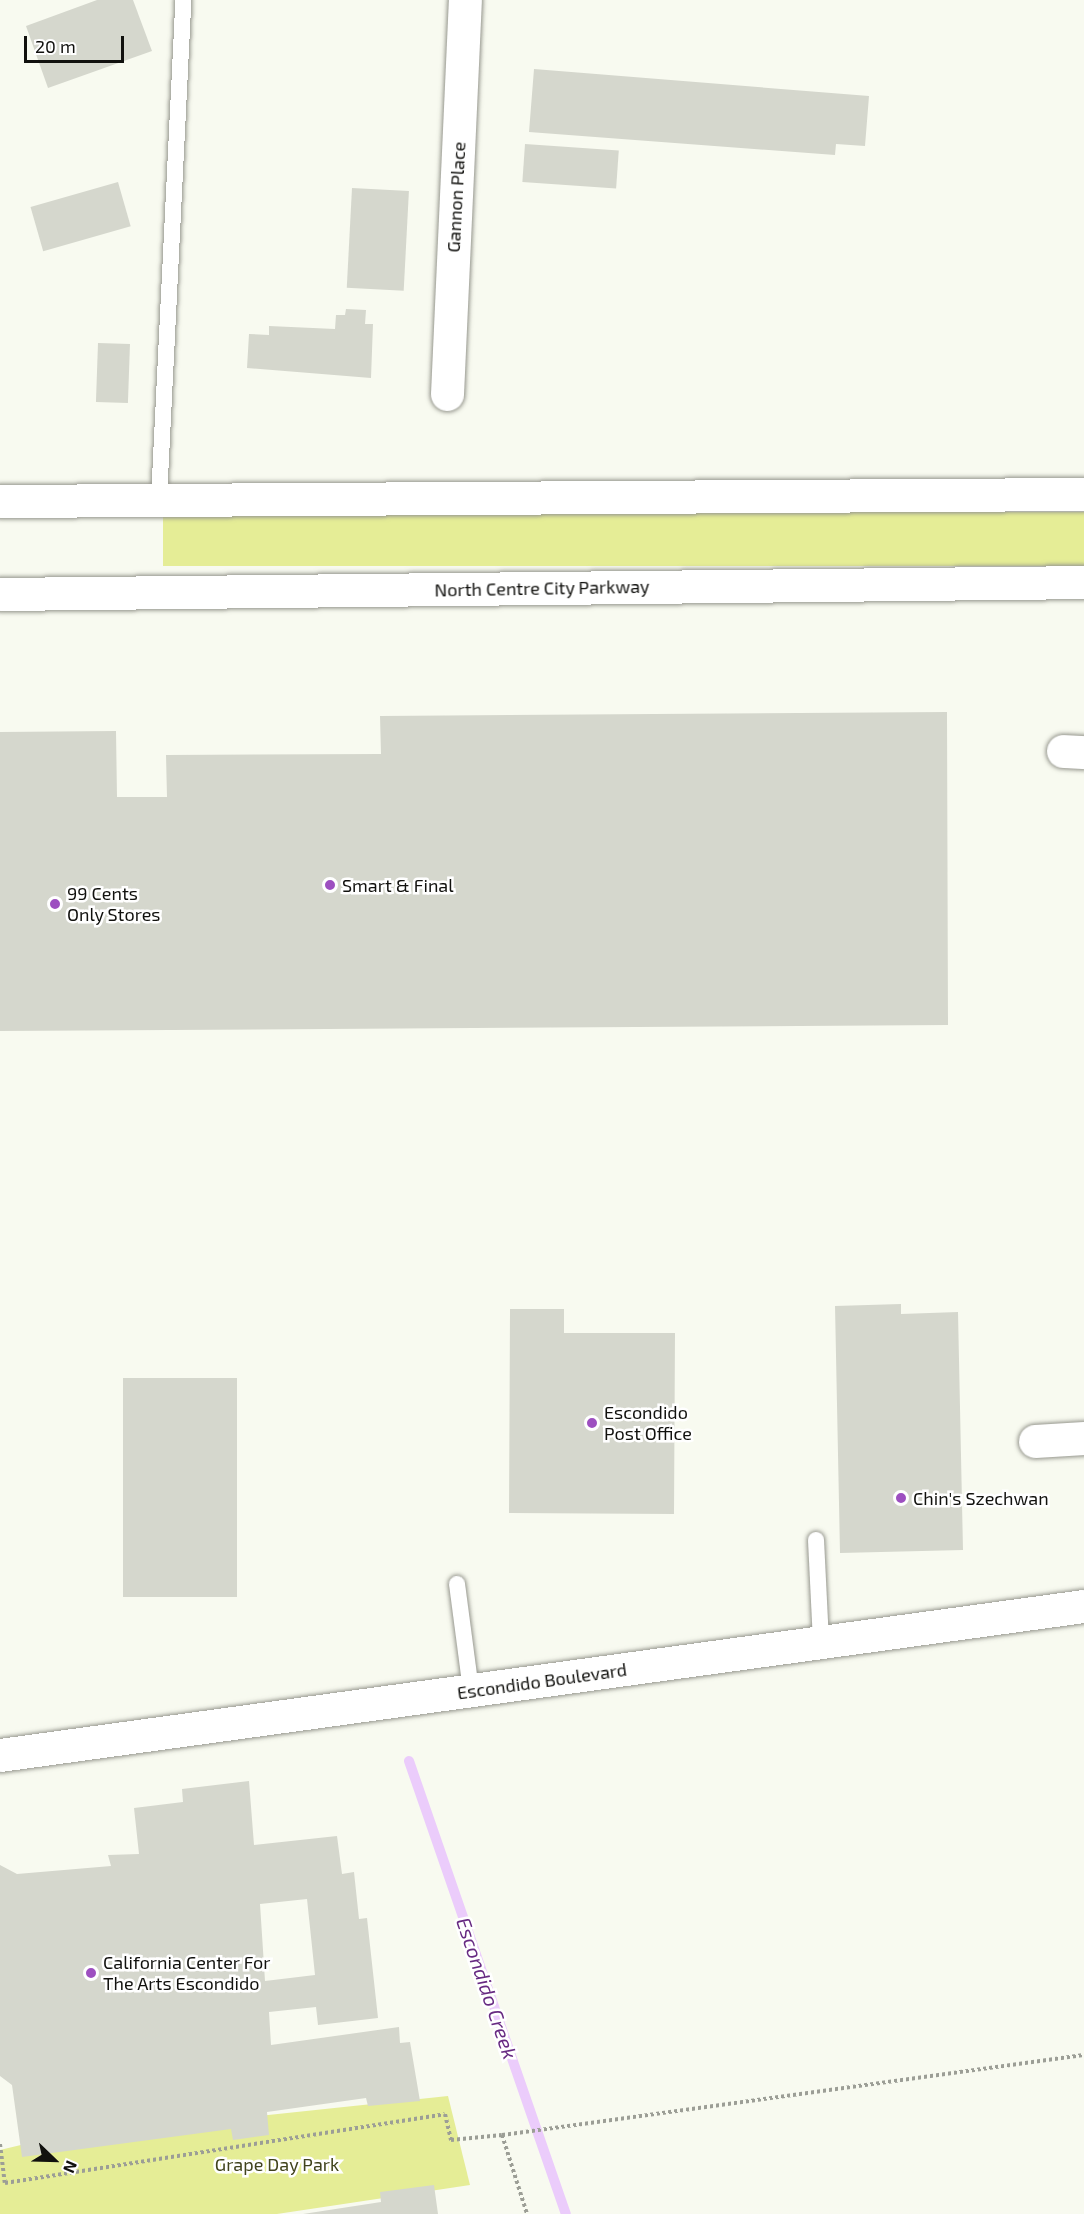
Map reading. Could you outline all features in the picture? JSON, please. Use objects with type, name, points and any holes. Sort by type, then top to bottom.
[{"type":"main road","name":"Gannon Place","points":[[447,394],[465,0]]},
{"type":"main road","points":[[0,501],[1084,494]]},
{"type":"main road","name":"North Centre City Parkway","points":[[0,594],[1084,582]]},
{"type":"main road","points":[[1035,1441],[1084,1438]]},
{"type":"main road","name":"Escondido Boulevard","points":[[0,1755],[1084,1606]]},
{"type":"lane","points":[[159,499],[183,0]]},
{"type":"lane","points":[[816,1540],[821,1642]]},
{"type":"lane","points":[[456,1584],[471,1691]]},
{"type":"path","points":[[0,2144],[5,2183],[445,2114],[451,2139],[502,2135],[1084,2055]]},
{"type":"path","points":[[502,2135],[527,2214]]},
{"type":"green space","points":[[163,512],[1084,512],[1084,566],[163,566]]},
{"type":"green space","name":"Grape Day Park","points":[[448,2096],[470,2185],[277,2214],[0,2214],[0,2150],[50,2138]]},
{"type":"building","points":[[97,0],[133,0],[152,51],[48,88],[26,26]]},
{"type":"building","points":[[534,69],[869,96],[865,146],[836,144],[835,155],[529,132]]},
{"type":"building","points":[[525,144],[619,151],[616,188],[522,182]]},
{"type":"building","points":[[118,182],[131,226],[43,251],[31,207]]},
{"type":"building","points":[[352,188],[409,191],[404,291],[347,288]]},
{"type":"building","points":[[346,309],[366,310],[365,324],[373,324],[371,378],[247,368],[249,334],[269,335],[269,326],[335,329],[336,315],[345,315]]},
{"type":"building","points":[[98,343],[130,344],[128,403],[96,402]]},
{"type":"building","points":[[947,712],[948,1025],[0,1031],[0,732],[116,731],[117,797],[167,797],[166,755],[381,754],[380,716]]},
{"type":"building","points":[[901,1304],[901,1314],[958,1312],[963,1550],[840,1553],[835,1306]]},
{"type":"building","name":"Escondido Post Office","points":[[510,1309],[564,1309],[564,1333],[675,1333],[674,1514],[509,1513]]},
{"type":"building","points":[[123,1378],[237,1378],[237,1597],[123,1597]]},
{"type":"building","points":[[249,1781],[254,1845],[337,1836],[342,1874],[354,1872],[359,1919],[367,1918],[378,2018],[318,2025],[316,2007],[269,2012],[271,2045],[399,2027],[400,2043],[410,2042],[420,2101],[368,2106],[366,2098],[267,2112],[269,2135],[233,2140],[231,2129],[22,2157],[12,2085],[0,2076],[0,1865],[17,1874],[111,1866],[108,1855],[139,1854],[134,1808],[183,1802],[182,1789]],"holes":[[[307,1899],[315,1975],[265,1981],[260,1904]]]},
{"type":"building","points":[[434,2185],[438,2214],[303,2214],[381,2202],[380,2192]]},
{"type":"waterway","name":"Escondido Creek","points":[[409,1761],[566,2214]]},
{"type":"place","name":"Smart & Final","points":[[330,885]]},
{"type":"place","name":"99 Cents Only Stores","points":[[55,904]]},
{"type":"place","name":"Escondido Post Office","points":[[592,1423]]},
{"type":"place","name":"Chin's Szechwan","points":[[901,1498]]},
{"type":"place","name":"California Center For The Arts Escondido","points":[[91,1973]]}]
